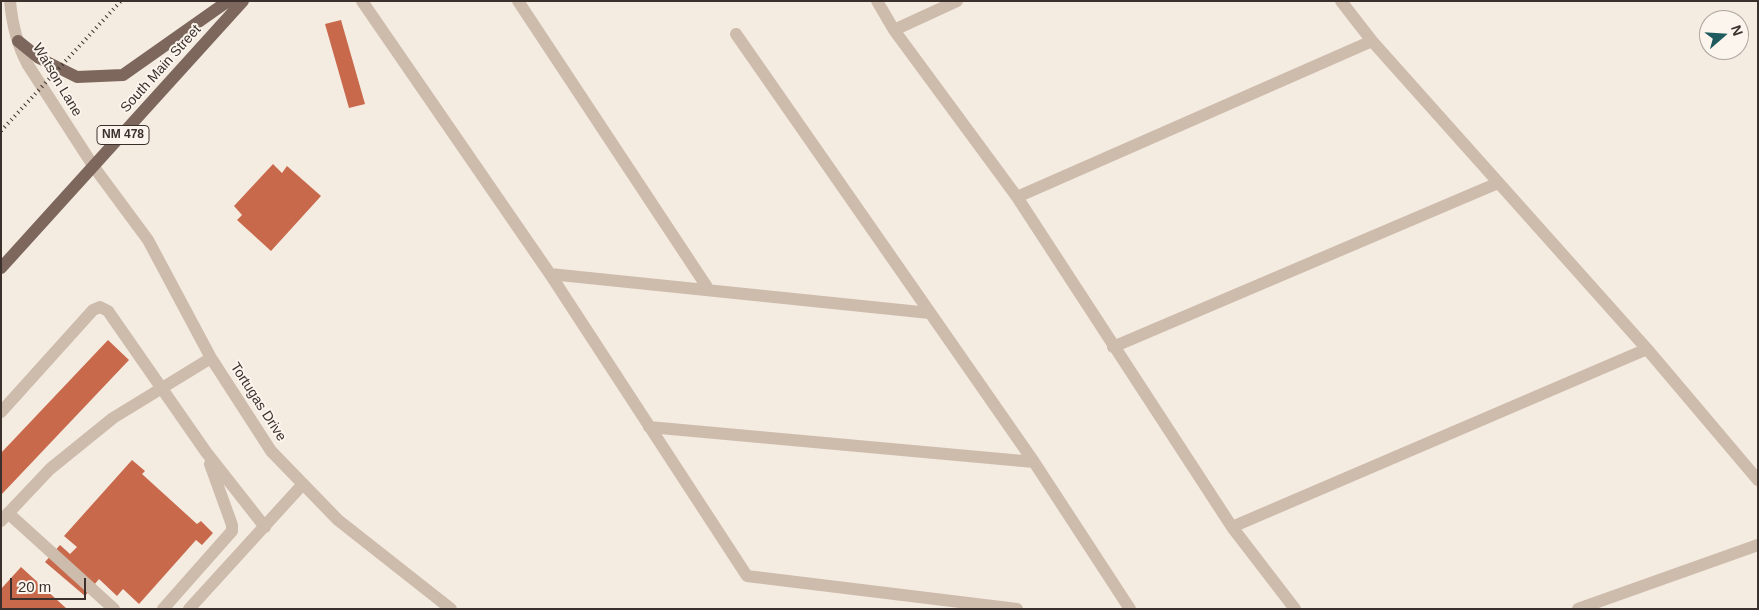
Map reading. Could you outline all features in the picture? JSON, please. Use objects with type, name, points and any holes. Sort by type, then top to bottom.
[{"type":"main road","points":[[18,41],[39,58],[77,77],[123,75],[228,1]]},
{"type":"main road","name":"South Main Street","points":[[1,268],[94,168],[243,1]]},
{"type":"street","name":"Watson Lane","points":[[10,1],[18,41],[28,65],[94,168]]},
{"type":"street","points":[[362,1],[550,274],[747,576],[1017,609]]},
{"type":"street","points":[[518,1],[709,290]]},
{"type":"street","points":[[877,1],[894,30],[1017,197],[1232,528],[1295,609]]},
{"type":"street","points":[[894,30],[956,1]]},
{"type":"street","points":[[1341,1],[1372,40],[1498,183],[1647,348],[1758,480]]},
{"type":"street","points":[[736,34],[1034,462],[1130,609]]},
{"type":"street","points":[[1017,197],[1372,40]]},
{"type":"street","name":"Tortugas Drive","points":[[94,168],[148,240],[211,358],[271,451],[338,520],[451,609]]},
{"type":"street","points":[[1113,347],[1498,183]]},
{"type":"street","points":[[550,274],[930,313]]},
{"type":"street","points":[[1,412],[93,310],[100,307],[108,310],[206,452],[265,527]]},
{"type":"street","points":[[1232,528],[1647,348]]},
{"type":"street","points":[[114,609],[5,517],[50,469],[113,418],[211,358]]},
{"type":"street","points":[[650,427],[1034,462]]},
{"type":"street","points":[[163,609],[232,531],[232,525],[206,452]]},
{"type":"street","points":[[189,609],[303,484]]},
{"type":"street","points":[[1578,609],[1758,545]]},
{"type":"building","points":[[341,20],[365,104],[349,108],[325,24]]},
{"type":"building","points":[[273,164],[282,173],[287,166],[321,196],[271,251],[237,220],[242,215],[234,206]]},
{"type":"building","points":[[108,340],[129,360],[1,495],[1,453]]},
{"type":"building","points":[[132,460],[145,471],[142,474],[197,524],[201,521],[213,533],[202,545],[196,540],[139,604],[123,589],[117,596],[99,579],[85,596],[45,562],[60,545],[70,554],[77,547],[64,536]]},
{"type":"building","points":[[21,567],[67,609],[1,609],[1,589]]},
{"type":"railway","points":[[1,131],[121,1]]}]
